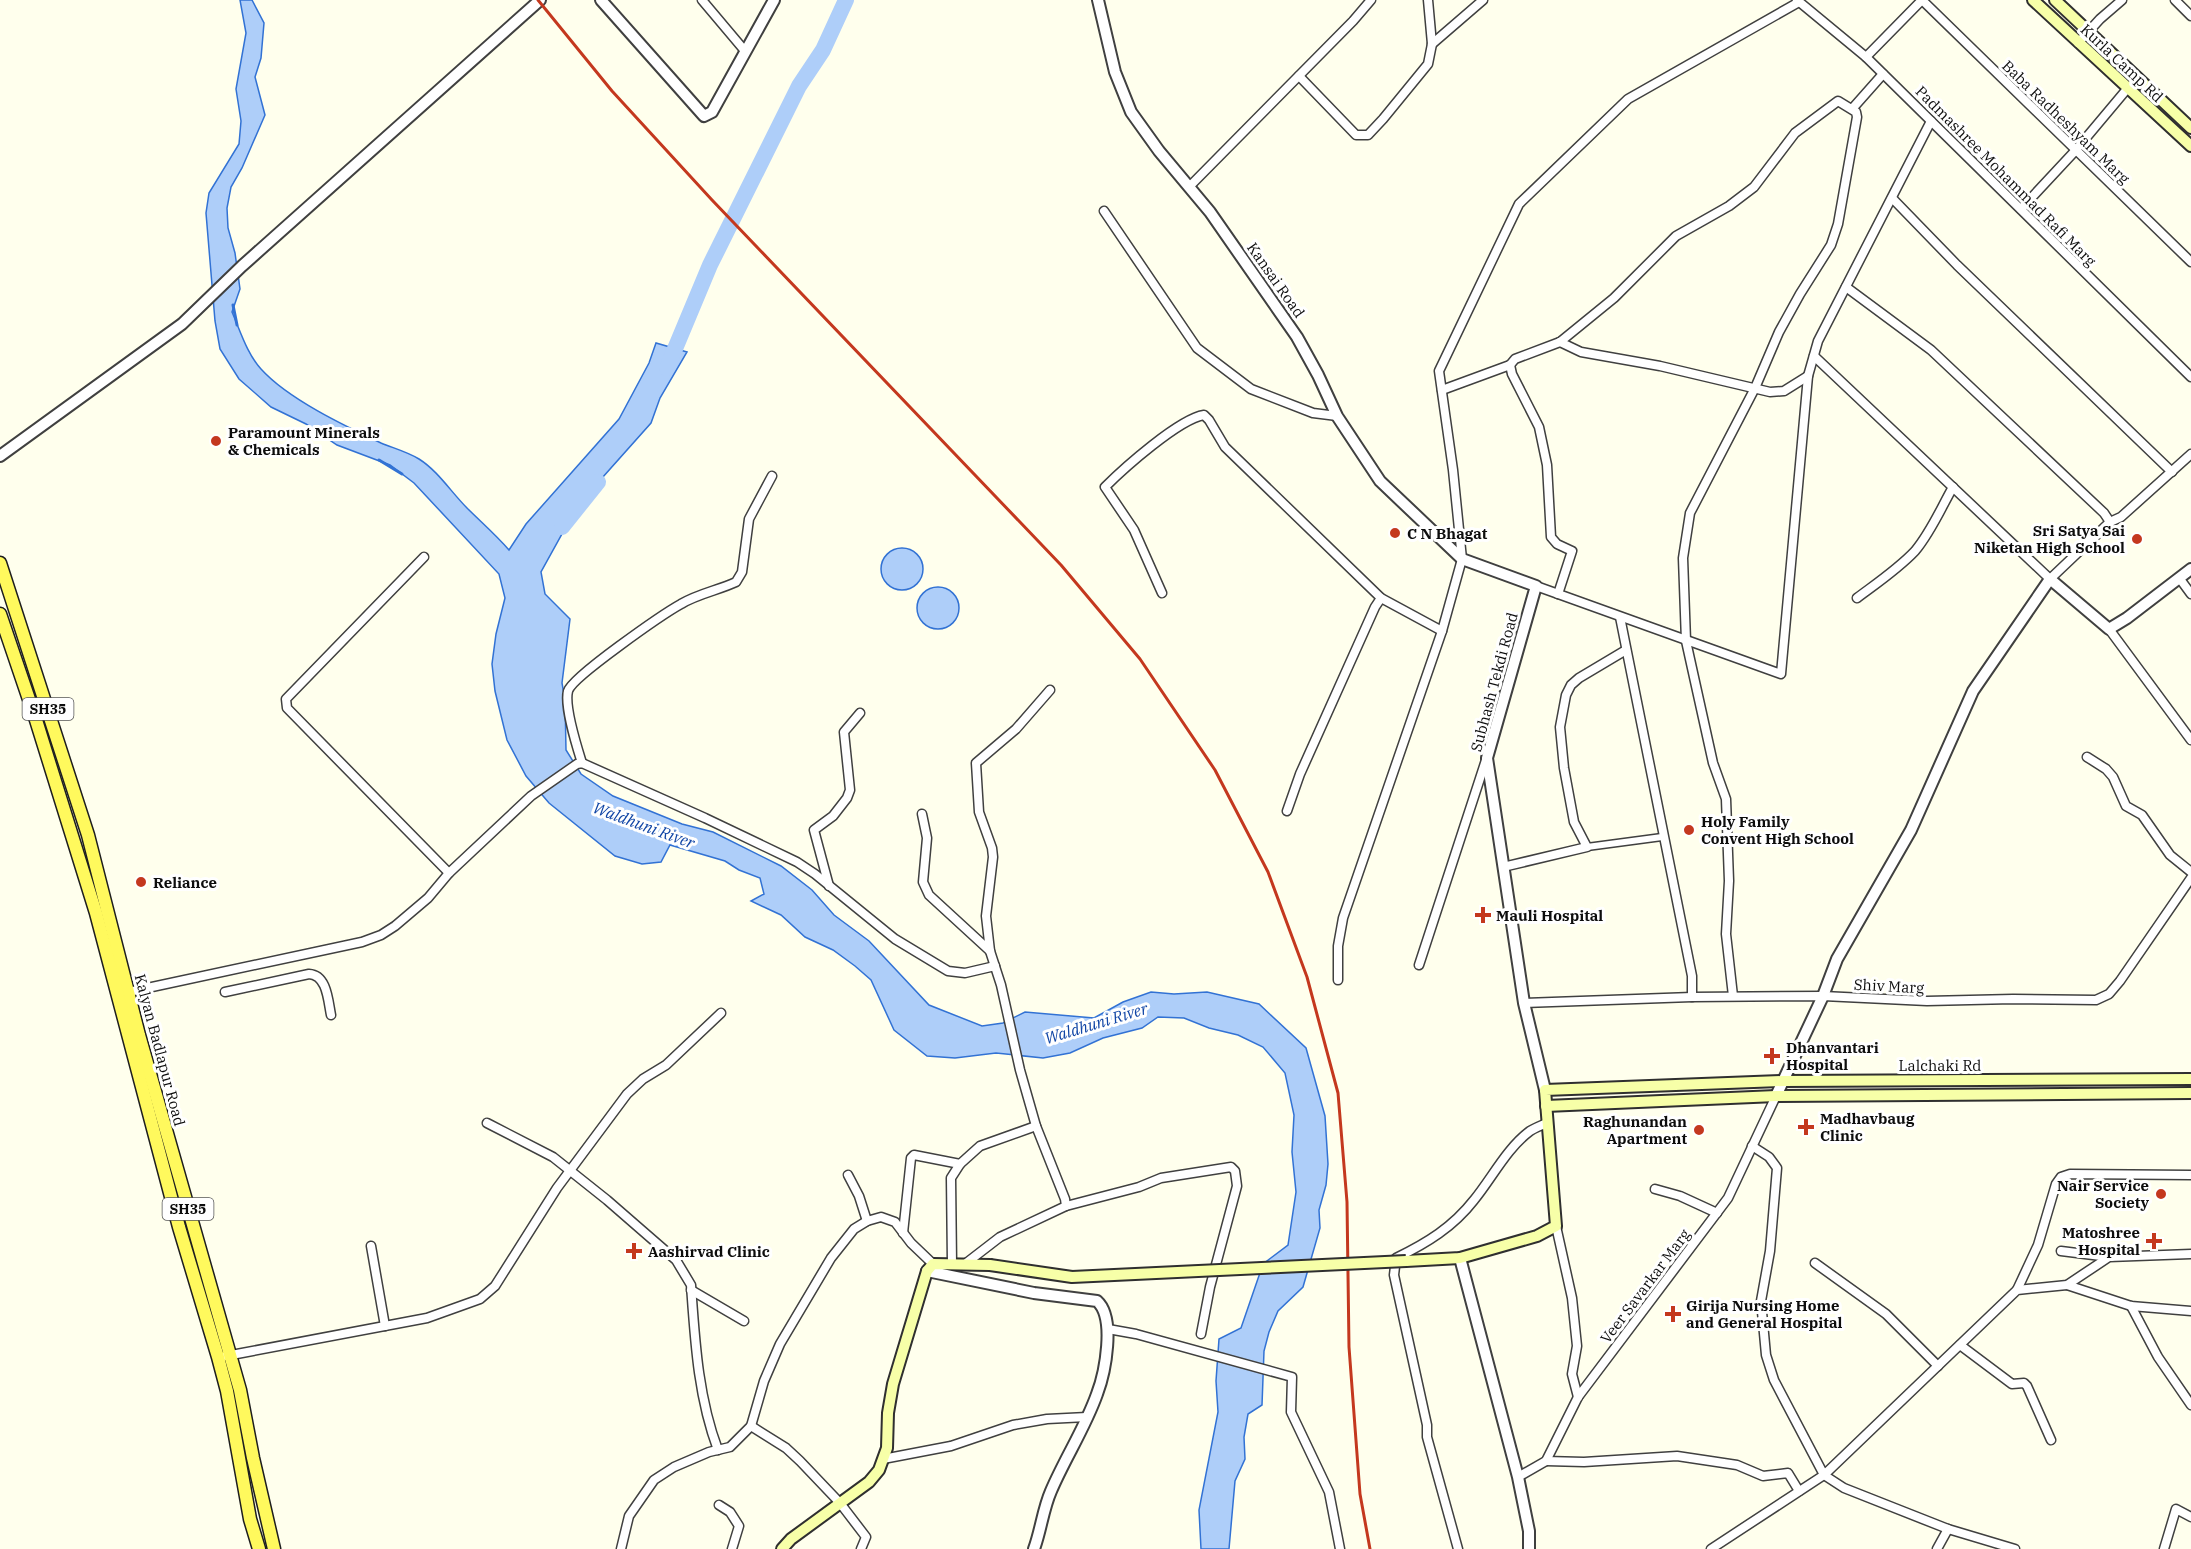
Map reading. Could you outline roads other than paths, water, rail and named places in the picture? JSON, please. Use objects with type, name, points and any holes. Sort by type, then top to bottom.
[{"type":"main road","name":"Kurla Camp Rd","points":[[2033,0],[2191,146]]},
{"type":"main road","name":"Kurla Camp Rd","points":[[2055,0],[2191,128]]},
{"type":"main road","name":"Kalyan Badlapur Road","points":[[0,563],[88,835],[178,1227],[227,1391],[250,1519],[259,1549]]},
{"type":"main road","name":"Kalyan Badlapur Road","points":[[0,614],[123,993],[231,1356],[274,1549]]},
{"type":"main road","points":[[2098,1093],[2100,1079]]},
{"type":"main road","name":"Lalchaki Rd","points":[[1545,1090],[1784,1081],[2191,1079]]},
{"type":"main road","name":"Subhash Tekdi Road","points":[[1545,1090],[1556,1226]]},
{"type":"main road","name":"Lalchaki Rd","points":[[1546,1106],[1776,1096],[2191,1093]]},
{"type":"main road","points":[[782,1549],[791,1539],[868,1482],[879,1470],[887,1448],[888,1413],[893,1384],[930,1268],[952,1264],[990,1265],[1072,1277],[1460,1258],[1538,1236],[1556,1226]]},
{"type":"main road","points":[[250,1519],[267,1517]]},
{"type":"street","points":[[0,456],[182,324],[242,266],[540,0]]},
{"type":"street","points":[[601,0],[704,116],[712,112],[774,0]]},
{"type":"street","points":[[702,0],[745,51]]},
{"type":"street","name":"Kansai Road","points":[[1098,0],[1114,72],[1131,112],[1159,151],[1210,212],[1297,337],[1337,416],[1380,481],[1462,560]]},
{"type":"street","points":[[1189,187],[1371,0]]},
{"type":"street","points":[[1299,76],[1356,135],[1368,135],[1428,64],[1432,44],[1428,0]]},
{"type":"street","points":[[1432,44],[1483,0]]},
{"type":"street","points":[[1866,57],[1922,0]]},
{"type":"street","name":"Baba Radheshyam Marg","points":[[1922,0],[2191,262]]},
{"type":"street","points":[[2078,43],[2122,0]]},
{"type":"street","points":[[2175,0],[2191,16]]},
{"type":"street","points":[[1338,980],[1338,946],[1343,918],[1442,631],[1462,560],[1453,470],[1439,370],[1519,204],[1628,99],[1798,1]]},
{"type":"street","name":"Padmashree Mohammad Rafi Marg","points":[[1798,1],[1866,57],[2191,377]]},
{"type":"street","points":[[1852,110],[1883,74]]},
{"type":"street","points":[[2021,209],[2076,151],[2127,88],[2138,79]]},
{"type":"street","points":[[1442,390],[1510,365],[1515,360],[1560,342],[1614,298],[1676,236],[1729,206],[1754,187],[1795,133],[1815,117],[1838,101],[1856,112],[1838,224],[1831,245],[1779,332],[1755,388],[1690,513],[1683,558],[1686,641],[1713,763],[1726,798],[1729,881],[1726,934],[1732,996]]},
{"type":"street","points":[[1462,560],[1781,674],[1808,376],[1818,341],[1931,121]]},
{"type":"street","points":[[1892,198],[1957,265],[2172,472]]},
{"type":"street","points":[[1104,211],[1197,348],[1251,389],[1313,413],[1337,416]]},
{"type":"street","points":[[1846,287],[1931,350],[2104,513],[2110,522]]},
{"type":"street","points":[[1560,342],[1581,352],[1660,366],[1770,392],[1784,391],[1808,376]]},
{"type":"street","points":[[1814,356],[2050,579],[2109,629],[2191,740]]},
{"type":"street","points":[[1510,365],[1512,374],[1539,427],[1547,465],[1551,537],[1557,544],[1572,552],[1558,594]]},
{"type":"street","points":[[1162,593],[1134,530],[1105,487],[1123,469],[1177,428],[1197,416],[1204,415],[1225,447],[1381,598],[1442,631]]},
{"type":"street","points":[[1776,1096],[1823,996],[1837,959],[1911,830],[1973,691],[2050,579],[2110,522],[2121,517],[2191,454]]},
{"type":"street","points":[[580,763],[569,707],[570,686],[600,661],[682,603],[736,582],[742,572],[749,519],[772,476]]},
{"type":"street","points":[[1857,598],[1915,551],[1953,487]]},
{"type":"street","points":[[424,557],[286,699],[285,704],[449,873]]},
{"type":"street","points":[[2109,629],[2191,569]]},
{"type":"street","points":[[2180,579],[2191,594]]},
{"type":"street","name":"Subhash Tekdi Road","points":[[1536,586],[1487,758],[1524,1003],[1545,1090]]},
{"type":"street","points":[[1287,811],[1300,774],[1381,598]]},
{"type":"street","points":[[1620,617],[1662,837],[1692,976],[1692,996]]},
{"type":"street","points":[[1587,847],[1574,822],[1564,768],[1560,727],[1564,706],[1572,685],[1626,650]]},
{"type":"street","points":[[1050,690],[1016,729],[976,763],[980,812],[993,857],[986,916],[990,951],[1001,985],[1020,1070],[1036,1126],[1066,1206]]},
{"type":"street","points":[[829,886],[814,830],[833,816],[848,798],[850,790],[844,732],[860,713]]},
{"type":"street","points":[[2087,757],[2106,769],[2113,777],[2126,806],[2142,815],[2170,855],[2191,872]]},
{"type":"street","points":[[1419,965],[1487,758]]},
{"type":"street","points":[[123,993],[362,942],[381,935],[428,898],[449,873],[531,795],[580,763]]},
{"type":"street","points":[[580,763],[705,818],[797,862],[895,939],[948,971],[965,973],[995,966]]},
{"type":"street","points":[[922,814],[927,838],[924,888],[990,951]]},
{"type":"street","points":[[1503,867],[1587,847],[1662,837]]},
{"type":"street","name":"Shiv Marg","points":[[1524,1003],[1692,996],[1823,996],[1927,1001],[2096,1000],[2103,998],[2120,981],[2191,878]]},
{"type":"street","points":[[225,992],[316,974],[322,979],[331,1015]]},
{"type":"street","points":[[218,1357],[427,1318],[486,1295],[515,1256],[569,1170],[636,1086],[666,1065],[721,1013]]},
{"type":"street","name":"Veer Savarkar Marg","points":[[1546,1461],[1578,1397],[1728,1198],[1776,1096]]},
{"type":"street","points":[[487,1123],[553,1157],[676,1260],[691,1290],[702,1396],[718,1450]]},
{"type":"street","points":[[1458,1549],[1427,1437],[1427,1425],[1394,1266],[1396,1258],[1434,1238],[1452,1224],[1474,1201],[1530,1131],[1547,1123]]},
{"type":"street","points":[[952,1264],[951,1178],[960,1164],[981,1146],[1036,1126]]},
{"type":"street","points":[[1752,1146],[1769,1157],[1776,1168],[1770,1251],[1761,1300],[1766,1355],[1774,1380],[1824,1475],[1844,1488],[1948,1528],[2014,1549]]},
{"type":"street","points":[[903,1233],[911,1158],[918,1155],[960,1164]]},
{"type":"street","points":[[965,1264],[1000,1237],[1066,1206],[1140,1187],[1161,1178],[1232,1167],[1237,1186],[1210,1287],[1201,1334]]},
{"type":"street","points":[[1711,1549],[1824,1475],[2018,1290],[2038,1245],[2056,1184],[2061,1177],[2070,1174],[2191,1175]]},
{"type":"street","points":[[848,1175],[860,1196],[867,1221]]},
{"type":"street","points":[[1655,1189],[1680,1196],[1717,1213]]},
{"type":"street","points":[[621,1549],[628,1516],[654,1480],[674,1467],[730,1447],[751,1426],[764,1381],[780,1344],[831,1258],[854,1229],[867,1221],[881,1217],[895,1222],[930,1268],[1034,1293],[1097,1301],[1104,1307],[1108,1329],[1107,1347],[1098,1393],[1050,1493],[1034,1549]]},
{"type":"street","points":[[1556,1226],[1572,1298],[1577,1346],[1573,1382],[1578,1397]]},
{"type":"street","points":[[371,1246],[385,1326]]},
{"type":"street","points":[[2061,1251],[2109,1257],[2191,1254]]},
{"type":"street","points":[[2067,1285],[2109,1257]]},
{"type":"street","points":[[1460,1258],[1518,1477],[1529,1531],[1529,1549]]},
{"type":"street","points":[[1815,1263],[1886,1314],[1938,1366]]},
{"type":"street","points":[[2018,1290],[2067,1285],[2130,1306],[2191,1311]]},
{"type":"street","points":[[691,1290],[744,1321]]},
{"type":"street","points":[[2130,1306],[2158,1357],[2191,1405]]},
{"type":"street","points":[[1108,1329],[1136,1334],[1292,1377],[1291,1412],[1329,1492],[1340,1549]]},
{"type":"street","points":[[1960,1345],[2012,1384],[2024,1383],[2027,1386],[2051,1440]]},
{"type":"street","points":[[883,1459],[951,1446],[1013,1425],[1047,1419],[1087,1417]]},
{"type":"street","points":[[751,1426],[786,1448],[840,1503],[867,1537],[861,1549]]},
{"type":"street","points":[[1518,1477],[1546,1461],[1584,1462],[1677,1456],[1737,1465],[1763,1476],[1788,1473],[1800,1491]]},
{"type":"street","points":[[719,1505],[730,1512],[739,1526],[732,1549]]},
{"type":"street","points":[[2164,1549],[2176,1509],[2191,1517]]},
{"type":"street","points":[[1937,1549],[1948,1528]]},
{"type":"water","name":"Waldhuni River","points":[[240,0],[252,0],[264,23],[261,58],[255,77],[265,115],[242,168],[231,187],[227,208],[228,228],[235,253],[240,289],[232,312],[252,356],[272,380],[301,401],[334,420],[381,443],[410,454],[426,464],[509,550],[526,524],[619,419],[649,363],[656,343],[687,352],[660,398],[651,423],[578,505],[541,572],[545,594],[570,619],[562,683],[565,700],[566,750],[581,774],[613,796],[682,824],[713,832],[781,866],[812,890],[834,915],[869,941],[929,1005],[982,1026],[1003,1023],[1025,1012],[1094,1018],[1123,1002],[1151,992],[1174,994],[1207,992],[1259,1004],[1306,1048],[1325,1116],[1328,1164],[1326,1185],[1319,1210],[1320,1228],[1303,1287],[1278,1311],[1269,1332],[1264,1351],[1262,1405],[1248,1414],[1244,1437],[1245,1459],[1235,1481],[1229,1549],[1201,1549],[1199,1510],[1218,1412],[1216,1381],[1219,1339],[1241,1328],[1263,1264],[1288,1245],[1296,1192],[1292,1152],[1294,1115],[1285,1073],[1263,1047],[1238,1035],[1209,1028],[1184,1018],[1158,1017],[1142,1028],[1103,1038],[1070,1053],[1043,1058],[996,1053],[955,1058],[927,1056],[894,1030],[871,980],[833,950],[805,937],[781,915],[751,901],[764,894],[760,878],[739,870],[725,861],[670,845],[661,862],[642,864],[615,856],[549,803],[526,776],[507,740],[495,691],[492,664],[496,634],[505,598],[499,574],[414,483],[390,465],[337,445],[306,424],[271,407],[239,379],[220,349],[215,321],[206,213],[209,193],[239,144],[241,121],[236,89],[246,33]]},
{"type":"water","points":[[902,548],[917,554],[923,569],[917,584],[902,590],[887,584],[881,569],[887,554]]},
{"type":"water","points":[[938,587],[953,593],[959,608],[953,623],[938,629],[923,623],[917,608],[923,593]]},
{"type":"waterway","points":[[667,368],[710,265],[799,86],[823,50],[846,0]]},
{"type":"waterway","points":[[233,305],[237,325]]},
{"type":"waterway","points":[[379,460],[402,474]]},
{"type":"waterway","points":[[562,527],[598,482]]},
{"type":"railway","points":[[538,0],[612,91],[712,200],[1061,565],[1140,659],[1215,770],[1268,872],[1307,977],[1338,1093],[1347,1202],[1349,1347],[1360,1494],[1370,1549]]},
{"type":"place","name":"Paramount Minerals & Chemicals","points":[[216,441]]},
{"type":"place","name":"C N Bhagat","points":[[1395,533]]},
{"type":"place","name":"Sri Satya Sai Niketan High School","points":[[2137,539]]},
{"type":"place","name":"Holy Family Convent High School","points":[[1689,830]]},
{"type":"place","name":"Reliance","points":[[141,882]]},
{"type":"place","name":"Mauli Hospital","points":[[1483,915]]},
{"type":"place","name":"Dhanvantari Hospital","points":[[1772,1056]]},
{"type":"place","name":"Madhavbaug Clinic","points":[[1806,1127]]},
{"type":"place","name":"Raghunandan Apartment","points":[[1699,1130]]},
{"type":"place","name":"Nair Service Society","points":[[2161,1194]]},
{"type":"place","name":"Matoshree Hospital","points":[[2154,1241]]},
{"type":"place","name":"Aashirvad Clinic","points":[[634,1251]]},
{"type":"place","name":"Girija Nursing Home and General Hospital","points":[[1673,1314]]}]
